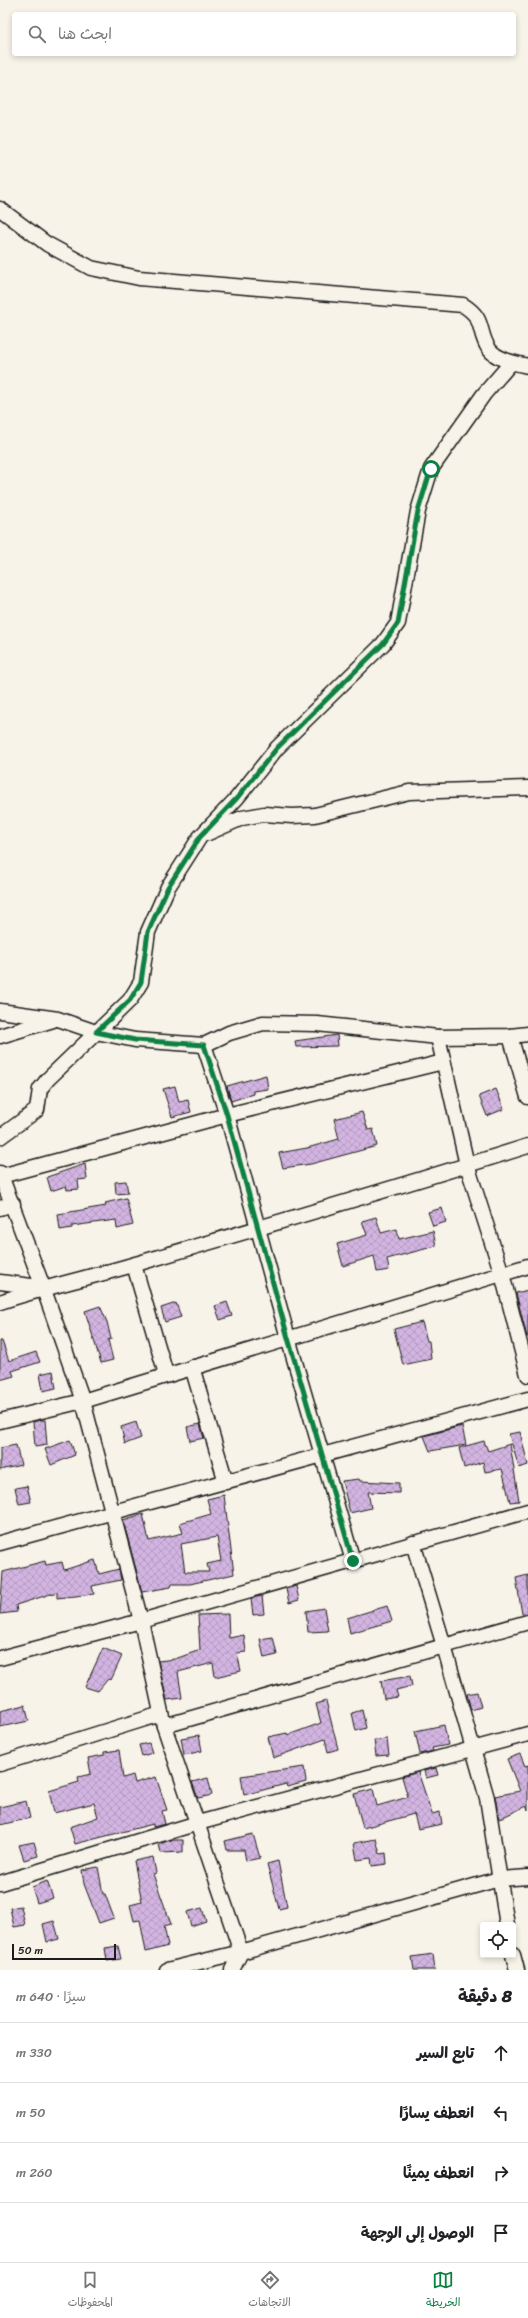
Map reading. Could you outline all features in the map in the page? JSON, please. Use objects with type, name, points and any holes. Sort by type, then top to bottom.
[{"type":"street","points":[[0,209],[48,244],[91,268],[140,278],[271,287],[463,305],[475,312],[489,349],[512,363],[528,366]]},
{"type":"street","points":[[0,1137],[37,1110],[40,1089],[48,1079],[130,1000],[141,982],[148,932],[168,887],[200,837],[237,798],[277,748],[383,644],[398,623],[418,511],[431,469],[484,394],[512,363]]},
{"type":"street","points":[[200,837],[242,818],[264,814],[292,816],[314,815],[409,792],[528,788]]},
{"type":"street","points":[[0,1011],[58,1019],[96,1032],[135,1040],[204,1045],[229,1033],[263,1023],[317,1024],[438,1038],[528,1034]]},
{"type":"street","points":[[0,1036],[58,1019]]},
{"type":"street","points":[[510,1036],[528,1097]]},
{"type":"street","points":[[438,1038],[467,1166],[502,1274],[528,1375]]},
{"type":"street","points":[[204,1045],[227,1115],[257,1229],[353,1561]]},
{"type":"street","points":[[232,1970],[242,1952],[162,1720],[141,1621],[111,1513],[83,1401],[43,1288],[6,1206],[1,1174],[227,1115],[443,1062]]},
{"type":"street","points":[[0,1302],[43,1288],[134,1265],[257,1229],[467,1166],[528,1146]]},
{"type":"street","points":[[134,1265],[166,1374]]},
{"type":"street","points":[[0,1421],[83,1401],[166,1374],[528,1266]]},
{"type":"street","points":[[0,1282],[43,1288]]},
{"type":"street","points":[[192,1367],[226,1482]]},
{"type":"street","points":[[0,1543],[528,1399]]},
{"type":"street","points":[[0,1658],[141,1621],[528,1511]]},
{"type":"street","points":[[413,1543],[487,1798],[506,1922]]},
{"type":"street","points":[[0,1764],[444,1646],[528,1622]]},
{"type":"street","points":[[0,1883],[198,1823],[528,1734]]},
{"type":"street","points":[[167,1970],[242,1952],[499,1879],[528,1877]]},
{"type":"street","points":[[514,1958],[517,1970]]},
{"type":"building","points":[[337,1035],[338,1046],[296,1047],[295,1041]]},
{"type":"building","points":[[266,1075],[268,1089],[253,1091],[253,1094],[231,1101],[227,1086]]},
{"type":"building","points":[[175,1086],[179,1102],[188,1100],[191,1112],[172,1117],[163,1089]]},
{"type":"building","points":[[496,1089],[504,1109],[487,1116],[479,1096]]},
{"type":"building","points":[[362,1112],[368,1130],[373,1129],[377,1146],[311,1164],[283,1168],[279,1153],[307,1148],[339,1139],[334,1119]]},
{"type":"building","points":[[85,1164],[87,1179],[78,1180],[79,1189],[67,1190],[66,1186],[51,1191],[47,1177]]},
{"type":"building","points":[[126,1181],[128,1193],[116,1194],[115,1182]]},
{"type":"building","points":[[126,1198],[133,1225],[117,1229],[116,1220],[72,1226],[72,1228],[60,1230],[58,1214],[106,1206],[105,1203]]},
{"type":"building","points":[[442,1208],[446,1222],[433,1226],[428,1212]]},
{"type":"building","points":[[376,1217],[381,1233],[397,1229],[399,1239],[433,1231],[436,1246],[387,1259],[389,1270],[377,1272],[374,1256],[343,1266],[337,1244],[367,1235],[362,1221]]},
{"type":"building","points":[[528,1290],[528,1337],[527,1337],[516,1293]]},
{"type":"building","points":[[227,1302],[232,1316],[220,1320],[215,1306]]},
{"type":"building","points":[[176,1303],[181,1317],[165,1322],[161,1308]]},
{"type":"building","points":[[100,1306],[107,1322],[111,1339],[108,1340],[113,1360],[101,1363],[85,1311]]},
{"type":"building","points":[[422,1322],[427,1341],[429,1341],[431,1359],[403,1365],[394,1329]]},
{"type":"building","points":[[0,1341],[2,1341],[9,1361],[36,1352],[40,1362],[12,1371],[14,1376],[0,1380]]},
{"type":"building","points":[[53,1371],[56,1388],[43,1391],[40,1374]]},
{"type":"building","points":[[45,1420],[47,1445],[35,1447],[33,1422]]},
{"type":"building","points":[[136,1422],[141,1438],[125,1444],[121,1427]]},
{"type":"building","points":[[200,1424],[204,1438],[190,1441],[187,1427]]},
{"type":"building","points":[[462,1426],[466,1445],[430,1451],[424,1436]]},
{"type":"building","points":[[520,1432],[528,1465],[519,1468],[509,1434]]},
{"type":"building","points":[[70,1440],[75,1455],[51,1465],[45,1449]]},
{"type":"building","points":[[484,1441],[488,1451],[510,1444],[519,1501],[510,1502],[502,1469],[485,1472],[483,1462],[464,1468],[459,1448]]},
{"type":"building","points":[[16,1445],[21,1465],[0,1470],[0,1448]]},
{"type":"building","points":[[359,1479],[360,1481],[399,1483],[399,1493],[368,1492],[371,1508],[350,1513],[342,1481]]},
{"type":"building","points":[[27,1486],[31,1502],[19,1504],[15,1488]]},
{"type":"building","points":[[224,1495],[234,1574],[190,1584],[172,1584],[171,1587],[142,1592],[123,1520],[143,1514],[149,1541],[183,1533],[180,1523],[211,1514],[207,1499]],"holes":[[[217,1537],[221,1561],[207,1564],[209,1572],[185,1572],[181,1544]]]},
{"type":"building","points":[[95,1560],[99,1574],[119,1569],[121,1580],[92,1586],[94,1594],[57,1598],[57,1592],[16,1605],[17,1612],[0,1614],[3,1572],[45,1561],[46,1565],[62,1562],[64,1570]]},
{"type":"building","points":[[528,1575],[528,1613],[522,1614],[516,1578]]},
{"type":"building","points":[[296,1586],[299,1600],[289,1603],[286,1589]]},
{"type":"building","points":[[262,1596],[264,1614],[253,1615],[251,1598]]},
{"type":"building","points":[[387,1606],[392,1621],[350,1633],[347,1618]]},
{"type":"building","points":[[324,1608],[328,1631],[308,1632],[306,1611]]},
{"type":"building","points":[[228,1614],[229,1638],[244,1635],[246,1652],[237,1653],[241,1671],[215,1677],[213,1663],[178,1672],[182,1698],[167,1700],[158,1661],[175,1659],[200,1650],[198,1615]]},
{"type":"building","points":[[273,1637],[277,1655],[264,1658],[260,1639]]},
{"type":"building","points":[[103,1648],[122,1656],[111,1680],[108,1679],[98,1691],[85,1687]]},
{"type":"building","points":[[410,1676],[412,1686],[396,1690],[398,1697],[384,1699],[381,1681]]},
{"type":"building","points":[[477,1692],[481,1707],[471,1710],[467,1694]]},
{"type":"building","points":[[326,1701],[338,1749],[328,1752],[325,1739],[273,1758],[268,1737],[287,1733],[288,1735],[321,1723],[316,1704]]},
{"type":"building","points":[[25,1705],[29,1721],[0,1727],[0,1711]]},
{"type":"building","points":[[362,1710],[366,1728],[356,1731],[352,1713]]},
{"type":"building","points":[[444,1725],[448,1745],[432,1748],[433,1751],[420,1754],[415,1731]]},
{"type":"building","points":[[199,1735],[202,1751],[184,1755],[181,1738]]},
{"type":"building","points":[[387,1739],[389,1755],[376,1756],[374,1740]]},
{"type":"building","points":[[149,1743],[152,1753],[142,1756],[139,1745]]},
{"type":"building","points":[[119,1750],[123,1778],[133,1775],[135,1783],[156,1777],[167,1810],[162,1811],[165,1824],[153,1827],[153,1824],[75,1844],[70,1827],[98,1817],[94,1803],[54,1813],[49,1791],[79,1782],[78,1777],[91,1774],[88,1758],[104,1755],[104,1752]]},
{"type":"building","points":[[520,1754],[525,1766],[528,1765],[528,1810],[526,1806],[499,1819],[495,1796],[520,1791],[507,1759]]},
{"type":"building","points":[[304,1767],[306,1782],[287,1787],[286,1784],[244,1795],[241,1776]]},
{"type":"building","points":[[436,1768],[438,1775],[426,1778],[424,1771]]},
{"type":"building","points":[[418,1772],[432,1814],[440,1812],[442,1824],[418,1829],[414,1814],[363,1828],[354,1794],[373,1789],[377,1806],[408,1797],[402,1777]]},
{"type":"building","points":[[208,1778],[212,1795],[198,1798],[192,1782]]},
{"type":"building","points":[[26,1801],[30,1818],[0,1825],[0,1807]]},
{"type":"building","points":[[253,1834],[260,1858],[246,1861],[244,1850],[227,1850],[225,1841]]},
{"type":"building","points":[[376,1839],[380,1854],[386,1853],[387,1864],[372,1866],[371,1858],[357,1860],[354,1843]]},
{"type":"building","points":[[170,1840],[183,1840],[183,1852],[161,1853],[159,1844]]},
{"type":"building","points":[[34,1842],[38,1856],[24,1860],[19,1845]]},
{"type":"building","points":[[153,1857],[156,1873],[153,1874],[171,1924],[164,1926],[168,1946],[146,1952],[140,1920],[134,1921],[130,1905],[142,1902],[134,1861]]},
{"type":"building","points":[[278,1861],[287,1907],[279,1909],[267,1864]]},
{"type":"building","points":[[98,1867],[103,1894],[105,1894],[114,1918],[99,1923],[84,1884],[82,1870]]},
{"type":"building","points":[[47,1881],[53,1898],[37,1903],[32,1887]]},
{"type":"building","points":[[21,1906],[25,1925],[14,1927],[10,1908]]},
{"type":"building","points":[[202,1908],[206,1921],[191,1926],[187,1912]]},
{"type":"building","points":[[54,1921],[59,1939],[47,1942],[43,1924]]},
{"type":"building","points":[[118,1946],[121,1959],[107,1961],[105,1948]]},
{"type":"building","points":[[433,1954],[435,1970],[414,1970],[412,1957]]},
{"type":"route","points":[[353,1561],[257,1229],[227,1115],[204,1045],[135,1040],[96,1032],[130,1000],[141,982],[148,932],[168,887],[200,837],[237,798],[277,748],[383,644],[398,623],[418,511],[431,469]]}]
